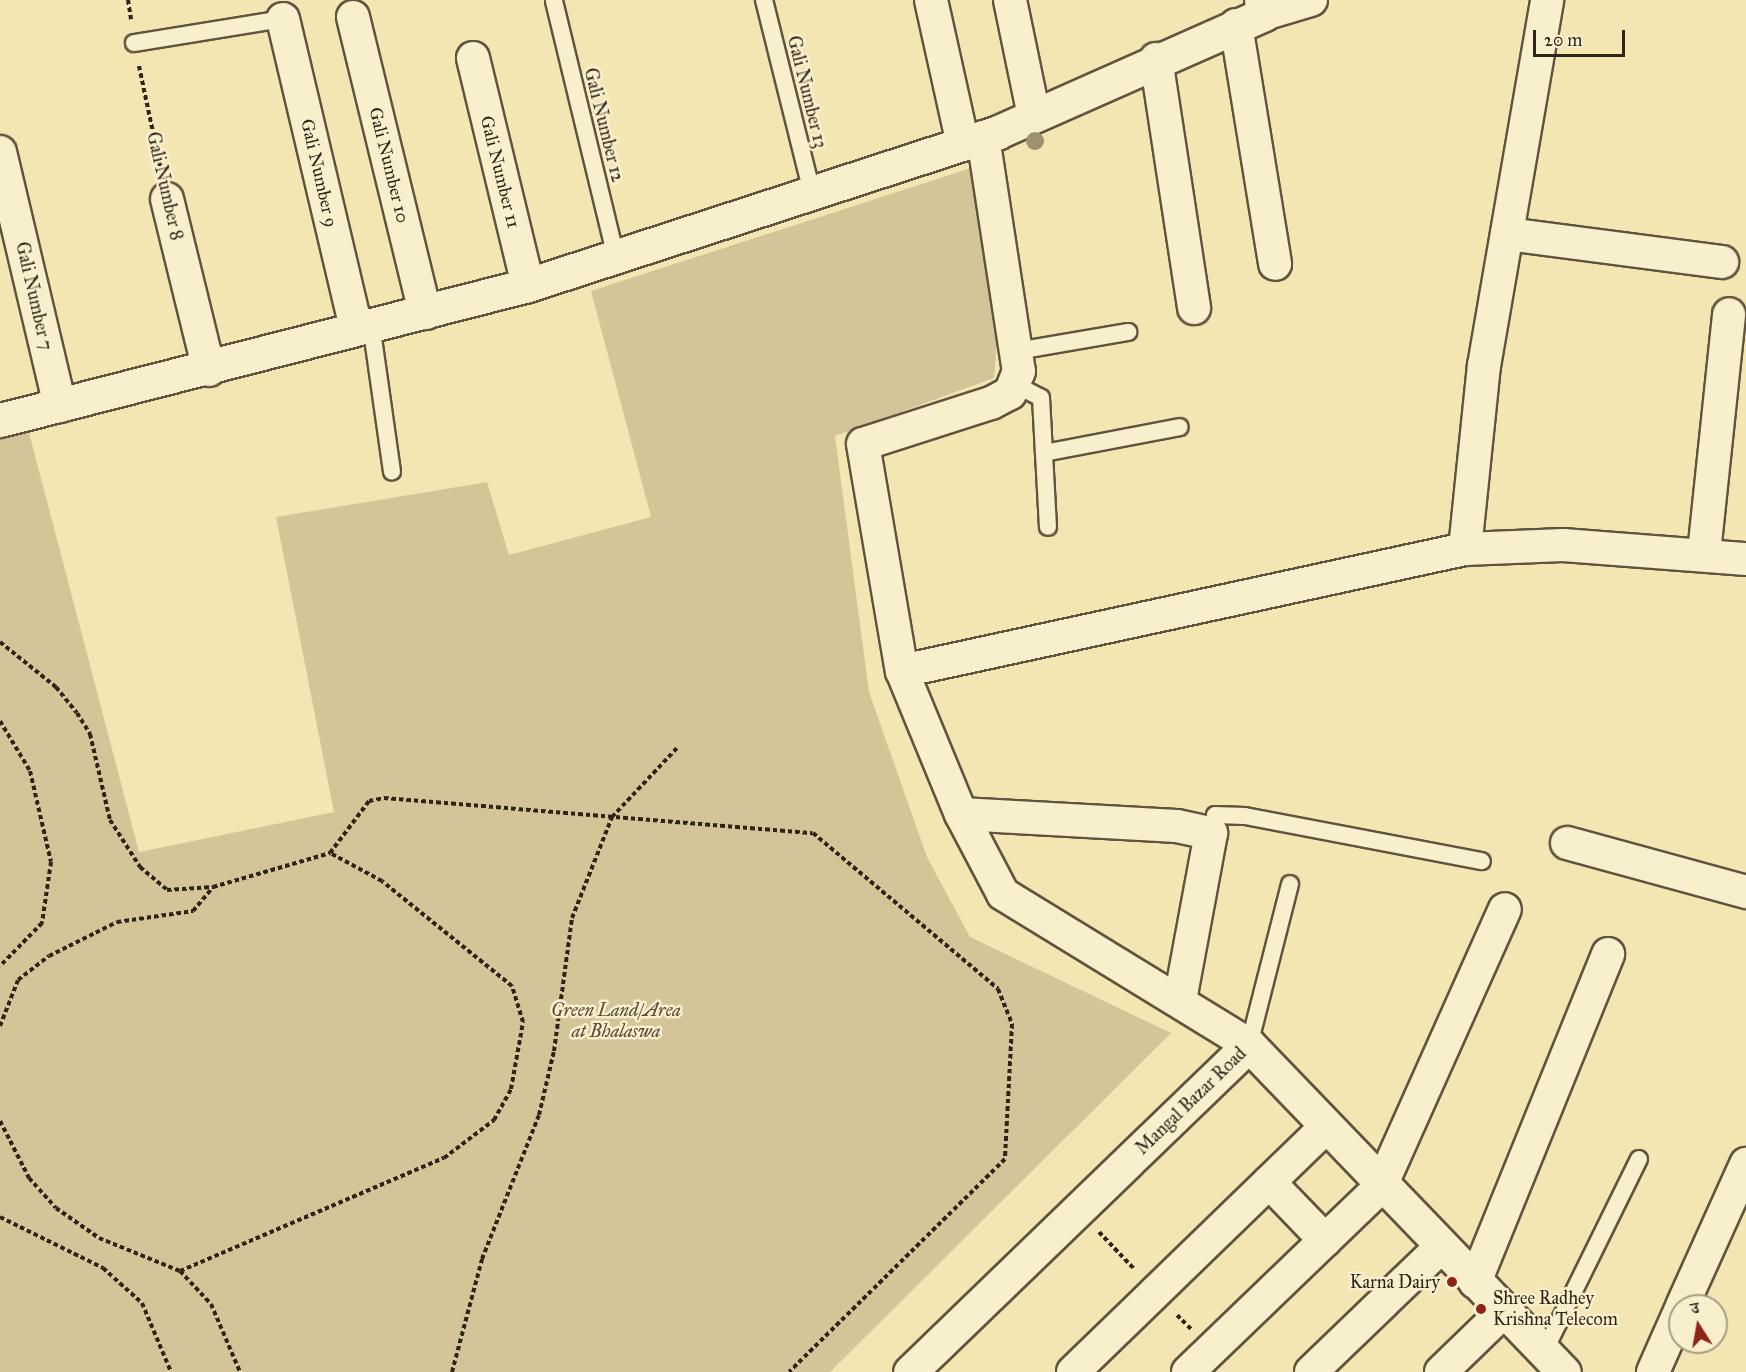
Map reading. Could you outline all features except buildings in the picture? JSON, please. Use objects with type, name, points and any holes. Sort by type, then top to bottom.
[{"type":"street","points":[[931,0],[973,141],[1017,351],[1014,384],[1010,393],[991,403],[863,444],[902,670],[961,814],[993,882],[1013,903],[1180,1001],[1248,1045]]},
{"type":"street","points":[[1010,0],[1034,116]]},
{"type":"street","points":[[0,420],[209,370],[363,326],[528,285],[616,258],[973,141],[1034,116],[1254,13],[1311,0]]},
{"type":"street","points":[[1465,549],[1470,467],[1547,0]]},
{"type":"street","points":[[1254,13],[1275,264]]},
{"type":"street","name":"Gali Number 10","points":[[353,17],[425,312]]},
{"type":"street","name":"Gali Number 9","points":[[283,19],[363,326]]},
{"type":"street","name":"Gali Number 11","points":[[473,58],[528,285]]},
{"type":"street","points":[[1156,60],[1194,308]]},
{"type":"street","name":"Gali Number 7","points":[[0,152],[60,406]]},
{"type":"street","name":"Gali Number 8","points":[[167,199],[209,370]]},
{"type":"street","points":[[1507,234],[1722,262]]},
{"type":"street","points":[[1704,553],[1729,314]]},
{"type":"street","points":[[902,670],[1465,549],[1563,545],[1704,553],[1746,559]]},
{"type":"street","points":[[961,814],[1177,826],[1211,833],[1180,1001]]},
{"type":"street","points":[[1568,843],[1746,892]]},
{"type":"street","points":[[1188,1372],[1381,1186],[1505,909]]},
{"type":"street","points":[[1476,1282],[1608,954]]},
{"type":"street","name":"Mangal Bazar Road","points":[[915,1370],[1248,1045],[1325,1128],[1554,1362]]},
{"type":"street","points":[[1073,1372],[1325,1128]]},
{"type":"street","points":[[1687,1294],[1746,1164]]},
{"type":"street","points":[[1269,1182],[1326,1240]]},
{"type":"street","points":[[1311,1372],[1442,1247]]},
{"type":"street","points":[[1441,1372],[1504,1311]]},
{"type":"street","points":[[1653,1372],[1668,1338]]},
{"type":"lane","name":"Gali Number 13","points":[[764,0],[812,193]]},
{"type":"lane","name":"Gali Number 12","points":[[554,1],[616,258]]},
{"type":"lane","points":[[134,43],[283,19]]},
{"type":"lane","points":[[363,326],[392,471]]},
{"type":"lane","points":[[1017,351],[1128,332]]},
{"type":"lane","points":[[1014,384],[1041,398],[1048,527]]},
{"type":"lane","points":[[1044,453],[1180,427]]},
{"type":"lane","points":[[1211,833],[1215,815],[1245,816],[1482,861]]},
{"type":"lane","points":[[1248,1045],[1290,884]]},
{"type":"lane","points":[[1554,1362],[1639,1159]]},
{"type":"path","name":"Gali Number 8","points":[[128,0],[134,43],[167,199]]},
{"type":"path","points":[[0,642],[56,687],[82,720],[90,734],[110,820],[140,867],[167,890],[213,887],[330,853],[369,801],[384,798],[813,833],[998,989],[1010,1008],[1005,1158],[789,1372]]},
{"type":"path","points":[[0,721],[30,771],[51,862],[42,923],[0,966]]},
{"type":"path","points":[[452,1372],[482,1259],[538,1115],[554,1051],[566,936],[612,817],[678,747]]},
{"type":"path","points":[[180,1271],[444,1158],[494,1120],[511,1089],[523,1022],[512,986],[382,881],[330,853]]},
{"type":"path","points":[[0,1026],[18,980],[48,956],[117,922],[193,911],[213,887]]},
{"type":"path","points":[[0,1121],[29,1178],[56,1208],[99,1238],[180,1271],[211,1304],[240,1372]]},
{"type":"path","points":[[0,1217],[43,1234],[111,1275],[142,1303],[171,1372]]},
{"type":"green space","name":"Green Land/Area at Bhalaswa","points":[[974,167],[999,313],[994,378],[835,436],[869,692],[927,857],[970,937],[1171,1033],[830,1372],[0,1372],[0,432],[27,425],[139,852],[334,812],[276,517],[487,482],[509,555],[651,517],[591,291]]},
{"type":"place","name":"Karna Dairy","points":[[1452,1282]]},
{"type":"place","name":"Shree Radhey Krishna Telecom","points":[[1481,1309]]}]
